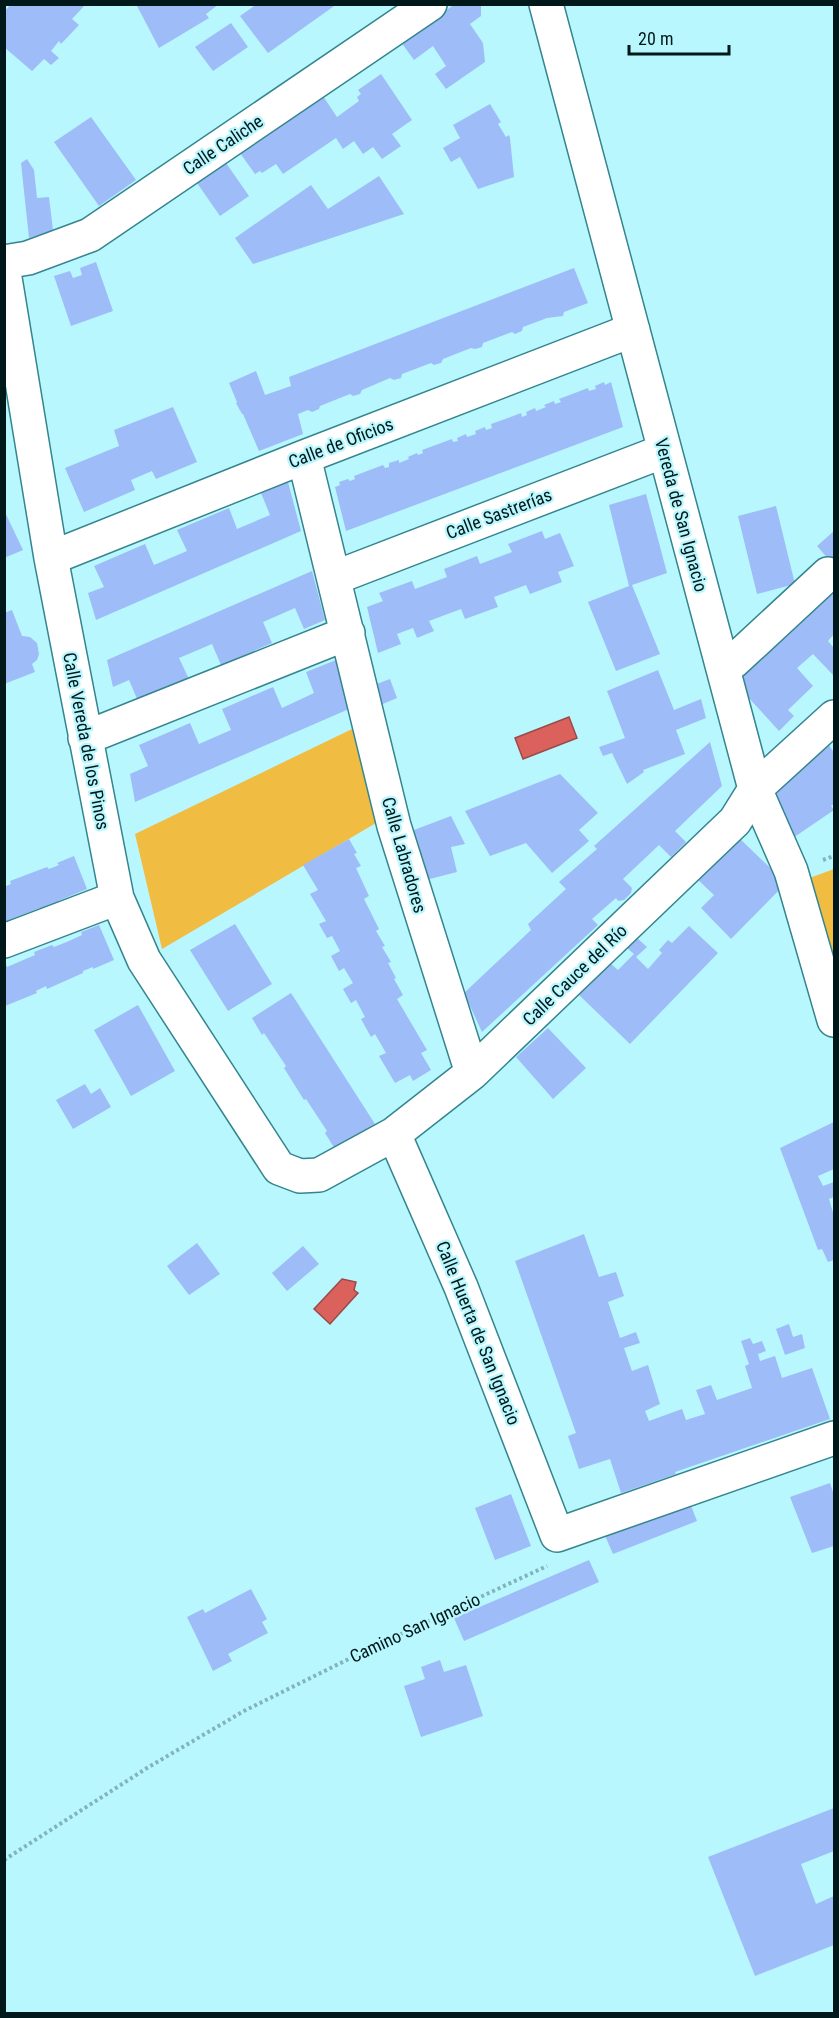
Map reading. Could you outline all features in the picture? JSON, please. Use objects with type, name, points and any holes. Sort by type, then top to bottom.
[{"type":"street","name":"Calle Caliche","points":[[4,262],[28,258],[90,235],[430,4]]},
{"type":"street","name":"Vereda de San Ignacio","points":[[546,4],[754,789],[791,871],[834,1020]]},
{"type":"street","name":"Calle Vereda de los Pinos","points":[[4,272],[51,558],[84,738],[117,898],[144,960],[279,1168]]},
{"type":"street","name":"Calle de Oficios","points":[[51,558],[633,330]]},
{"type":"street","name":"Calle Sastrerías","points":[[334,578],[664,450]]},
{"type":"street","name":"Calle Labradores","points":[[304,457],[394,826],[472,1073]]},
{"type":"street","points":[[722,665],[733,662],[828,574]]},
{"type":"street","points":[[84,738],[348,633]]},
{"type":"street","name":"Calle Cauce del Río","points":[[279,1168],[300,1176],[319,1175],[394,1134],[472,1073],[735,821],[754,789],[834,717]]},
{"type":"street","points":[[4,941],[117,898]]},
{"type":"street","name":"Calle Huerta de San Ignacio","points":[[394,1134],[461,1287],[557,1535]]},
{"type":"street","points":[[557,1535],[834,1438]]},
{"type":"path","name":"Camino San Ignacio","points":[[4,1860],[147,1768],[244,1711],[377,1645],[549,1565],[557,1535]]},
{"type":"shaded area","points":[[569,717],[577,738],[523,759],[515,738]]},
{"type":"shaded area","points":[[352,729],[376,823],[162,949],[135,834]]},
{"type":"shaded area","points":[[834,869],[834,993],[804,880]]},
{"type":"shaded area","points":[[342,1279],[356,1282],[354,1290],[358,1293],[330,1324],[314,1309]]},
{"type":"building","points":[[11,4],[86,4],[72,19],[79,25],[61,44],[59,41],[51,51],[59,58],[51,65],[44,59],[32,71],[4,47],[4,12]]},
{"type":"building","points":[[136,4],[219,4],[206,14],[209,18],[159,48]]},
{"type":"building","points":[[257,4],[337,4],[268,53],[240,16]]},
{"type":"building","points":[[455,4],[481,4],[481,16],[470,24],[483,43],[485,62],[446,89],[435,74],[446,66],[433,46],[414,60],[401,42]]},
{"type":"building","points":[[231,23],[248,47],[213,71],[195,47]]},
{"type":"building","points":[[381,74],[412,120],[392,134],[401,146],[382,159],[373,147],[363,154],[354,141],[343,149],[336,138],[283,174],[276,164],[262,173],[260,171],[255,174],[240,153],[323,96],[337,117],[359,101],[357,97],[361,94],[358,90]]},
{"type":"building","points":[[490,104],[501,122],[498,124],[506,137],[509,135],[510,138],[514,177],[478,189],[460,157],[451,162],[443,148],[460,138],[453,125]]},
{"type":"building","points":[[91,117],[136,180],[99,206],[54,142]]},
{"type":"building","points":[[27,159],[34,170],[37,198],[49,197],[53,230],[29,238],[21,163]]},
{"type":"building","points":[[226,163],[249,196],[220,216],[197,183]]},
{"type":"building","points":[[379,176],[404,214],[253,264],[235,238],[311,185],[328,209]]},
{"type":"building","points":[[96,262],[113,311],[71,326],[54,276],[70,271],[73,278],[82,275],[80,268]]},
{"type":"building","points":[[574,268],[588,303],[564,312],[563,316],[547,318],[523,327],[522,331],[515,334],[512,332],[483,343],[482,347],[471,348],[443,359],[441,363],[434,365],[431,363],[402,374],[401,378],[394,380],[390,378],[362,390],[360,394],[353,396],[350,394],[320,406],[312,412],[308,410],[298,414],[303,434],[259,451],[229,383],[256,371],[265,395],[291,386],[289,377]]},
{"type":"building","points":[[604,382],[605,385],[611,382],[623,427],[346,531],[335,487],[340,485],[339,482],[348,479],[350,481],[355,479],[354,476],[383,465],[385,468],[389,467],[389,463],[399,460],[399,463],[417,453],[418,455],[423,453],[422,450],[452,439],[453,442],[458,441],[457,438],[466,434],[467,437],[485,427],[486,430],[492,428],[491,424],[521,413],[522,417],[527,415],[526,412],[535,408],[536,411],[554,401],[555,404],[561,402],[559,399],[588,388],[589,391],[596,389],[595,386]]},
{"type":"building","points":[[173,407],[197,462],[156,479],[152,471],[131,480],[135,490],[84,512],[65,468],[119,446],[114,430]]},
{"type":"building","points":[[288,482],[301,531],[96,620],[88,593],[104,587],[94,566],[145,544],[154,565],[187,551],[177,530],[229,508],[237,529],[270,515],[261,493]]},
{"type":"building","points":[[646,494],[667,573],[632,585],[660,654],[616,671],[588,602],[629,586],[609,505]]},
{"type":"building","points":[[776,506],[795,584],[757,594],[738,516]]},
{"type":"building","points":[[4,510],[23,550],[4,558]]},
{"type":"building","points":[[542,531],[545,539],[560,533],[574,566],[558,572],[562,582],[530,594],[526,585],[494,597],[498,607],[465,619],[461,609],[429,621],[434,631],[417,638],[413,628],[397,634],[401,644],[378,653],[367,607],[383,601],[379,593],[412,581],[415,589],[447,577],[444,569],[477,556],[480,564],[512,552],[508,544]]},
{"type":"building","points":[[834,531],[834,560],[831,562],[817,546]]},
{"type":"building","points":[[312,571],[325,620],[304,629],[295,608],[263,622],[272,643],[221,665],[212,644],[179,658],[189,679],[138,701],[129,680],[113,687],[107,660]]},
{"type":"building","points":[[834,583],[834,634],[828,641],[834,648],[834,676],[813,654],[797,668],[813,686],[788,710],[794,716],[779,731],[738,686],[735,672]]},
{"type":"building","points":[[12,610],[22,636],[30,637],[37,643],[39,654],[37,660],[32,664],[35,672],[4,684],[4,613]]},
{"type":"building","points":[[336,660],[349,709],[135,802],[130,774],[148,766],[139,745],[190,723],[199,744],[231,730],[222,709],[273,687],[282,708],[314,693],[306,672]]},
{"type":"building","points":[[658,670],[674,710],[701,699],[706,718],[676,730],[685,754],[643,770],[644,772],[627,784],[612,753],[603,756],[599,747],[625,738],[607,691]]},
{"type":"building","points":[[390,679],[397,698],[378,706],[371,686]]},
{"type":"building","points":[[824,737],[834,753],[834,804],[831,806],[834,810],[790,840],[767,794]]},
{"type":"building","points":[[710,742],[722,786],[675,831],[686,842],[671,857],[659,845],[623,879],[632,888],[631,893],[624,900],[618,901],[616,898],[592,919],[598,925],[482,1032],[464,993],[531,930],[528,924],[566,889],[559,882],[597,849],[594,846]]},
{"type":"building","points":[[560,774],[598,813],[579,830],[589,841],[552,873],[526,843],[490,856],[465,811]]},
{"type":"building","points":[[451,816],[465,844],[451,847],[457,872],[418,882],[406,833]]},
{"type":"building","points":[[736,835],[786,883],[731,939],[701,908],[714,895],[695,877]]},
{"type":"building","points":[[349,839],[361,866],[356,868],[369,896],[364,899],[379,929],[376,931],[385,946],[382,947],[391,962],[388,963],[403,995],[397,999],[427,1050],[421,1053],[431,1070],[413,1081],[410,1075],[395,1083],[379,1056],[386,1053],[375,1034],[371,1037],[361,1019],[365,1017],[356,1000],[351,1003],[343,989],[353,983],[344,968],[339,971],[331,956],[340,951],[332,936],[327,938],[319,924],[326,921],[310,894],[318,890],[303,865]]},
{"type":"building","points":[[74,856],[87,889],[58,901],[59,904],[41,911],[40,908],[4,924],[4,887],[11,884],[10,881],[47,867],[49,869]]},
{"type":"building","points":[[235,924],[272,984],[228,1011],[190,950]]},
{"type":"building","points":[[99,925],[114,960],[83,971],[47,989],[46,986],[36,991],[37,993],[5,1006],[5,962],[7,967],[35,955],[34,952],[69,941],[82,935],[81,932]]},
{"type":"building","points":[[689,926],[718,953],[630,1044],[579,995],[611,964],[618,970],[634,954],[627,948],[637,938],[647,947],[636,957],[648,969],[662,953],[659,950],[668,940],[672,943]]},
{"type":"building","points":[[291,993],[375,1124],[335,1149],[325,1133],[327,1131],[284,1068],[286,1066],[252,1018]]},
{"type":"building","points":[[138,1005],[175,1071],[131,1096],[94,1030]]},
{"type":"building","points":[[548,1028],[586,1068],[553,1099],[516,1057]]},
{"type":"building","points":[[85,1084],[91,1094],[100,1088],[111,1107],[73,1129],[56,1100]]},
{"type":"building","points":[[834,1122],[834,1169],[818,1176],[823,1186],[834,1182],[834,1197],[829,1199],[834,1216],[834,1260],[828,1262],[822,1249],[818,1250],[780,1148]]},
{"type":"building","points":[[584,1234],[599,1277],[616,1272],[624,1296],[608,1302],[620,1338],[636,1332],[640,1343],[624,1348],[632,1371],[648,1365],[660,1404],[645,1411],[649,1421],[682,1409],[686,1420],[705,1414],[696,1390],[711,1385],[717,1400],[752,1388],[745,1366],[749,1364],[741,1341],[750,1338],[753,1344],[762,1341],[766,1351],[758,1354],[760,1361],[775,1356],[782,1378],[812,1368],[830,1419],[621,1493],[610,1459],[579,1469],[568,1436],[576,1433],[515,1261]]},
{"type":"building","points":[[197,1243],[220,1274],[189,1295],[167,1266]]},
{"type":"building","points":[[303,1246],[319,1264],[287,1291],[272,1273]]},
{"type":"building","points":[[789,1324],[793,1337],[802,1334],[805,1348],[785,1355],[776,1329]]},
{"type":"building","points":[[830,1483],[834,1495],[834,1546],[812,1553],[790,1497]]},
{"type":"building","points":[[511,1494],[531,1546],[495,1560],[475,1508]]},
{"type":"building","points":[[688,1498],[697,1521],[613,1554],[603,1531]]},
{"type":"building","points":[[589,1560],[599,1582],[464,1641],[454,1618]]},
{"type":"building","points":[[251,1589],[267,1619],[262,1622],[268,1633],[228,1654],[232,1661],[213,1671],[187,1617],[203,1609],[205,1613]]},
{"type":"building","points":[[440,1660],[444,1672],[466,1665],[483,1716],[421,1737],[404,1686],[425,1679],[421,1667]]},
{"type":"building","points":[[834,1808],[834,1851],[801,1864],[816,1904],[834,1896],[834,1945],[755,1976],[708,1857]]}]
